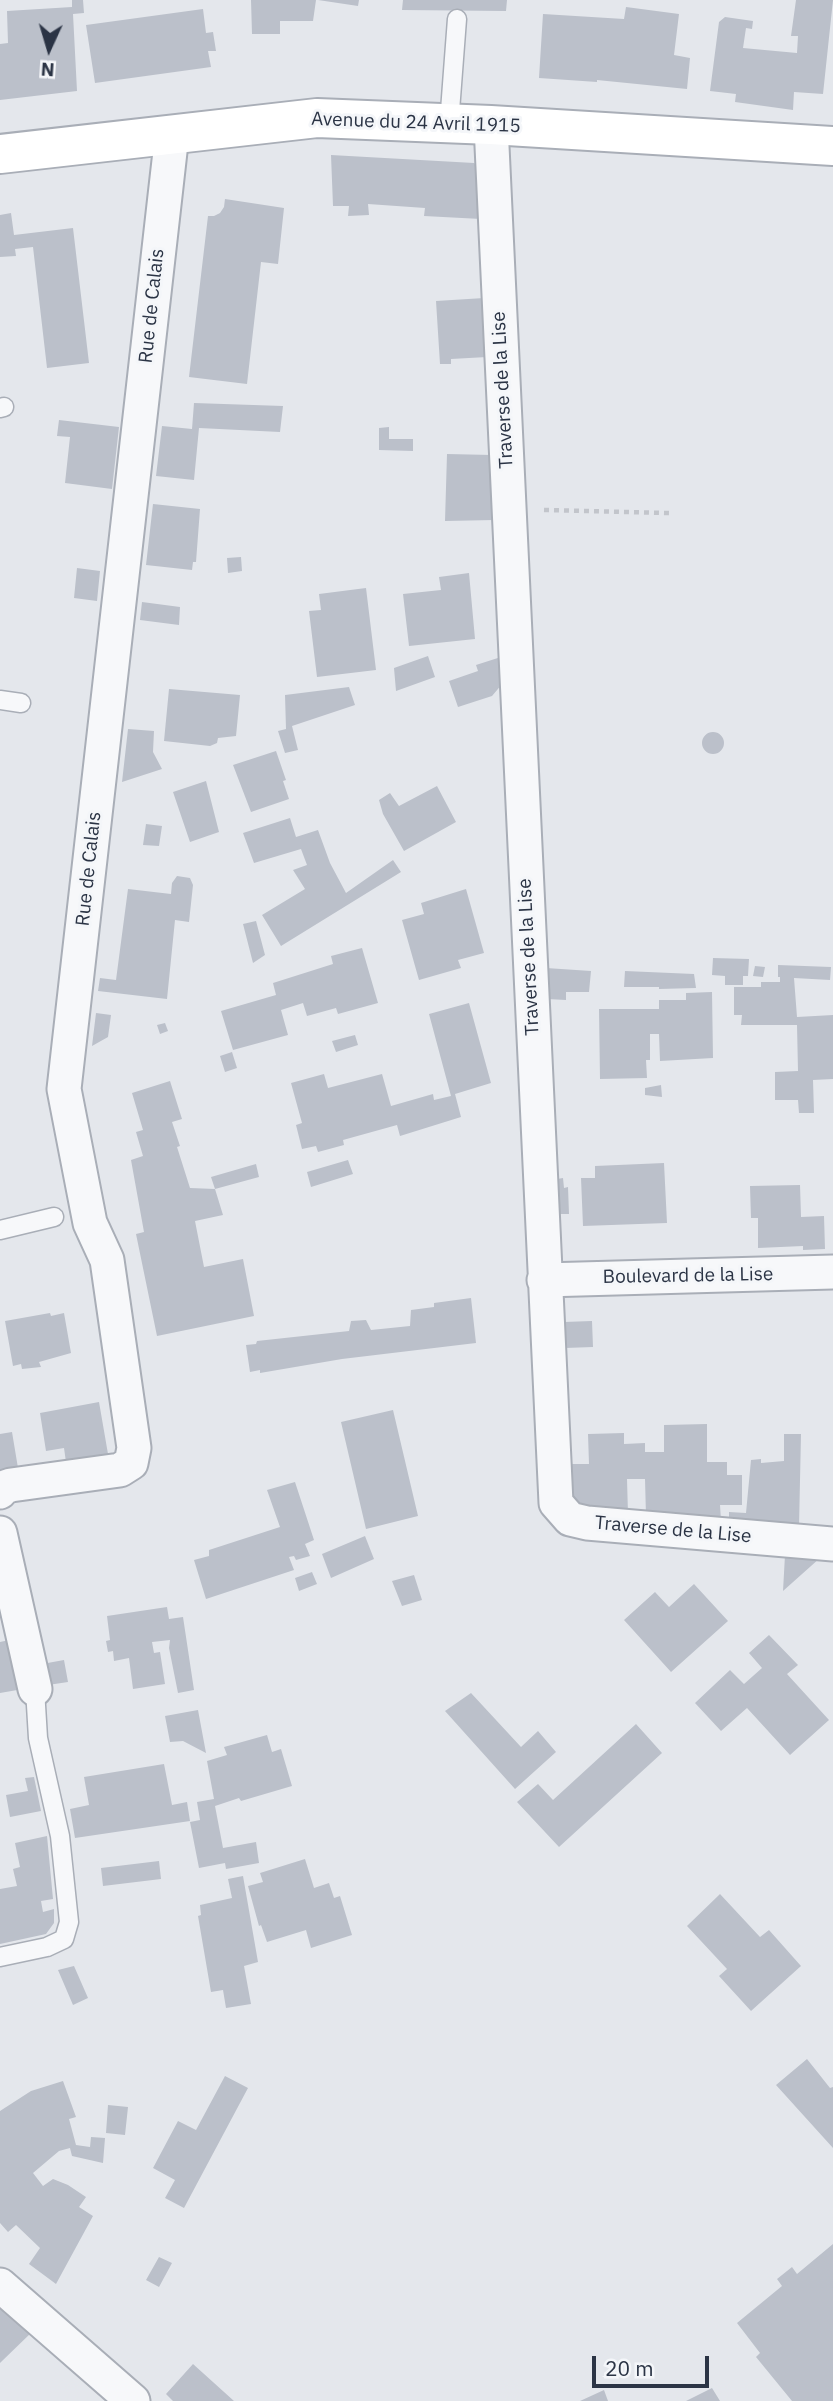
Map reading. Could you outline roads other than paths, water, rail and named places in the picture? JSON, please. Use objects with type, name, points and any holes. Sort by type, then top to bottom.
[{"type":"main road","name":"Avenue du 24 Avril 1915","points":[[0,154],[317,118],[491,125],[833,146]]},
{"type":"street","name":"Traverse de la Lise","points":[[491,125],[556,1503],[570,1520],[833,1544]]},
{"type":"street","name":"Rue de Calais","points":[[0,1492],[2,1488],[11,1485],[120,1470],[131,1463],[134,1448],[107,1260],[90,1223],[64,1089],[172,134]]},
{"type":"street","name":"Boulevard de la Lise","points":[[544,1280],[833,1272]]},
{"type":"street","points":[[0,1533],[35,1689]]},
{"type":"street","points":[[0,2285],[133,2401]]},
{"type":"lane","points":[[449,124],[457,19]]},
{"type":"lane","points":[[0,700],[21,704]]},
{"type":"lane","points":[[0,1230],[54,1217]]},
{"type":"lane","points":[[0,1957],[47,1947],[64,1939],[69,1922],[60,1836],[38,1738],[35,1689]]}]
